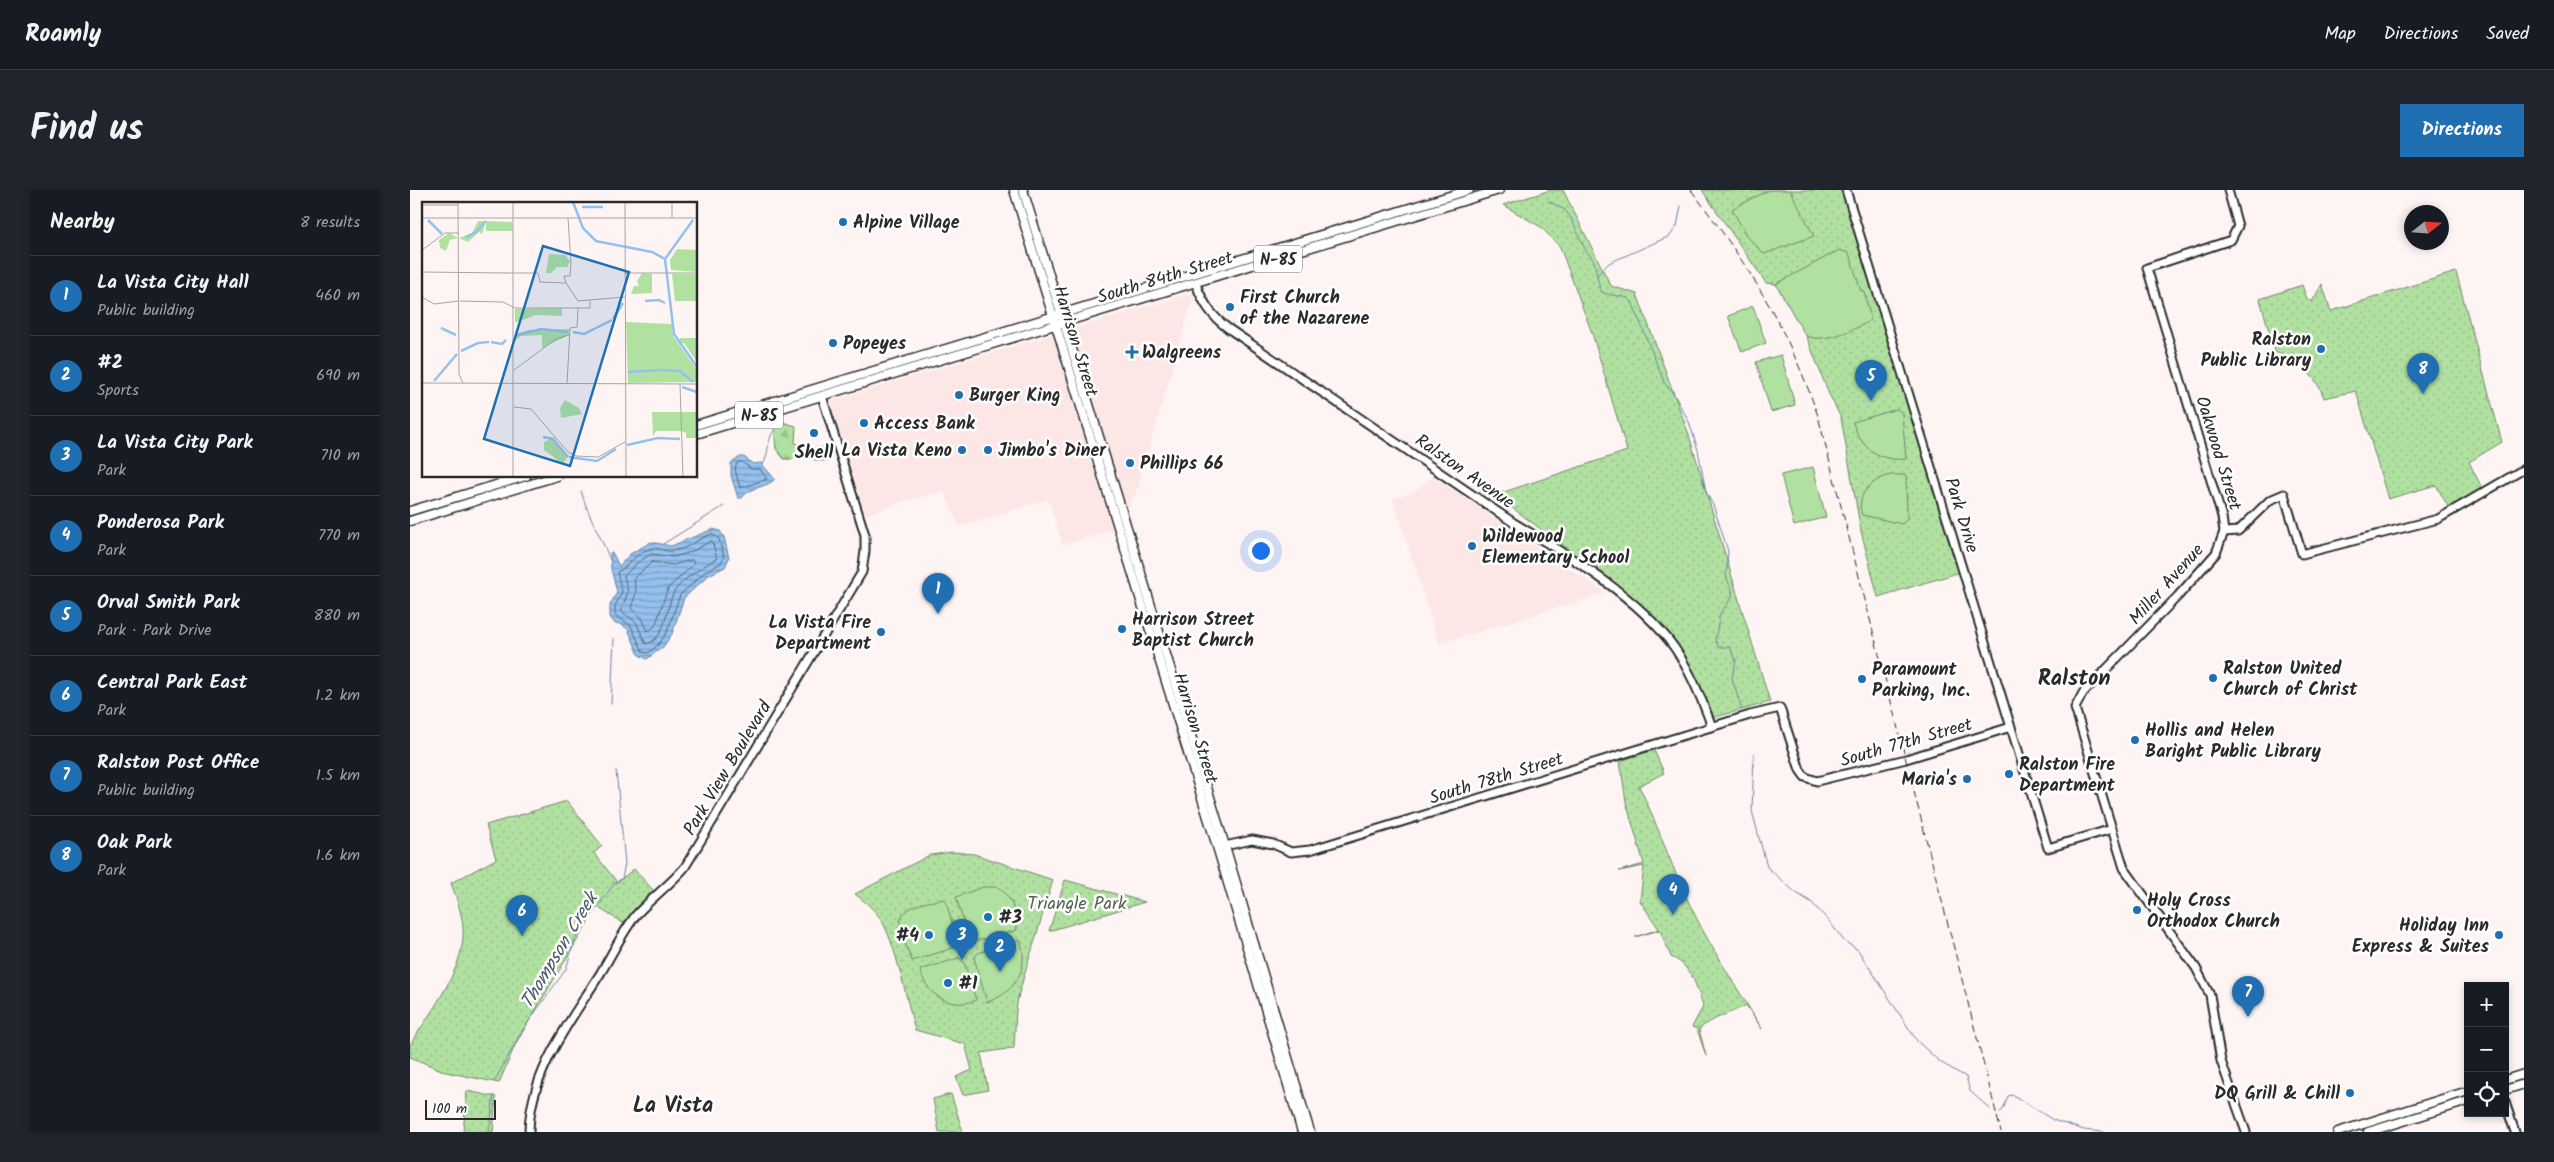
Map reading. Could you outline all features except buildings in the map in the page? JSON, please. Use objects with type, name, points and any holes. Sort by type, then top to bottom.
[{"type":"main road","name":"Harrison Street","points":[[1014,190],[1060,325],[1223,846],[1310,1132]]},
{"type":"main road","name":"Harrison Street","points":[[1023,190],[1057,316]]},
{"type":"main road","name":"South 84th Street","points":[[698,424],[1469,190]]},
{"type":"main road","name":"South 84th Street","points":[[698,433],[1196,284],[1499,190]]},
{"type":"main road","points":[[1196,284],[1201,277],[1234,266],[1243,260]]},
{"type":"main road","name":"Harrison Street","points":[[1060,325],[1302,1132]]},
{"type":"main road","points":[[410,511],[519,478]]},
{"type":"main road","points":[[410,521],[550,478]]},
{"type":"main road","points":[[2509,1079],[2524,1074]]},
{"type":"main road","points":[[2509,1089],[2524,1084]]},
{"type":"main road","points":[[2338,1132],[2464,1092]]},
{"type":"main road","points":[[2368,1132],[2464,1102]]},
{"type":"street","name":"Park Drive","points":[[1846,190],[2048,848],[2112,829]]},
{"type":"street","name":"Oakwood Street","points":[[2224,532],[2222,517],[2147,268],[2223,245],[2233,237],[2237,230],[2237,222],[2228,190]]},
{"type":"street","name":"Ralston Avenue","points":[[1196,284],[1208,310],[1224,326],[1514,523],[1554,547],[1631,602],[1675,649],[1700,694],[1712,727]]},
{"type":"street","name":"Park View Boulevard","points":[[529,1132],[533,1098],[543,1069],[578,1009],[635,917],[671,884],[685,867],[862,572],[865,551],[864,535],[822,396]]},
{"type":"street","points":[[2224,532],[2238,531],[2270,500],[2284,494],[2302,554],[2438,520],[2524,469]]},
{"type":"street","name":"Miller Avenue","points":[[2112,829],[2076,708],[2084,693],[2178,596],[2216,553],[2224,532]]},
{"type":"street","name":"South 78th Street","points":[[1223,846],[1252,840],[1273,844],[1291,852],[1310,850],[1780,708],[1800,770],[1808,779]]},
{"type":"street","name":"South 77th Street","points":[[1808,779],[1819,782],[1828,780],[2012,727]]},
{"type":"street","points":[[2112,829],[2127,874],[2196,968],[2207,989],[2213,1008],[2221,1061],[2246,1132]]},
{"type":"street","points":[[2509,1114],[2515,1132]]},
{"type":"shaded area","points":[[1195,292],[1136,493],[1116,529],[1063,545],[1048,499],[959,527],[944,491],[908,500],[866,515],[830,401]]},
{"type":"shaded area","name":"Wildewood Elementary School","points":[[1433,476],[1606,593],[1439,644],[1393,499],[1413,492]]},
{"type":"green space","points":[[1551,190],[1563,190],[1611,286],[1637,294],[1688,432],[1770,702],[1712,718],[1682,652],[1643,605],[1495,495],[1627,451],[1592,333],[1560,247],[1541,227],[1503,205]]},
{"type":"green space","points":[[1702,190],[1844,190],[1961,572],[1878,597],[1861,531],[1841,418],[1828,392],[1806,335],[1776,284],[1766,283]]},
{"type":"green space","points":[[1769,190],[1790,190],[1814,236],[1764,254],[1746,235],[1732,209]]},
{"type":"green space","points":[[1839,250],[1849,253],[1861,291],[1864,291],[1871,320],[1839,335],[1812,338],[1805,335],[1776,284]]},
{"type":"green space","points":[[2456,272],[2502,442],[2469,462],[2483,490],[2450,510],[2436,485],[2388,499],[2356,391],[2324,398],[2316,382],[2305,369],[2275,352],[2260,299],[2302,285],[2307,299],[2312,302],[2322,284],[2331,311]]},
{"type":"green space","points":[[1753,306],[1766,343],[1742,352],[1728,316]]},
{"type":"green space","points":[[1781,355],[1795,405],[1771,412],[1756,362]]},
{"type":"green space","points":[[1897,409],[1902,413],[1906,459],[1888,458],[1872,451],[1861,439],[1853,422]]},
{"type":"green space","points":[[782,422],[796,426],[795,443],[808,448],[830,447],[831,459],[822,461],[805,458],[784,459],[776,449],[774,427]]},
{"type":"green space","points":[[1813,467],[1826,517],[1794,526],[1781,475]]},
{"type":"green space","points":[[1891,475],[1906,475],[1907,519],[1902,524],[1862,515],[1860,508],[1863,495],[1867,489],[1877,480]]},
{"type":"green space","points":[[1654,750],[1664,773],[1639,786],[1692,910],[1762,1029],[1746,1005],[1716,1019],[1699,1029],[1706,1056],[1697,1029],[1692,1027],[1703,1007],[1688,971],[1684,965],[1671,957],[1660,930],[1635,937],[1659,929],[1640,901],[1644,866],[1619,871],[1644,864],[1626,802],[1620,761]]},
{"type":"green space","points":[[567,801],[602,846],[594,853],[617,882],[634,869],[653,890],[623,923],[597,907],[516,1043],[499,1083],[446,1072],[410,1057],[410,1045],[445,989],[459,959],[463,928],[451,883],[496,859],[486,825]]},
{"type":"green space","points":[[953,852],[974,854],[1053,880],[1019,993],[1014,1048],[981,1053],[988,1090],[963,1095],[956,1077],[972,1070],[965,1044],[915,1030],[891,941],[880,918],[855,894],[930,855]]},
{"type":"green space","name":"Triangle Park","points":[[1065,880],[1145,902],[1049,931]]},
{"type":"green space","name":"#3","points":[[983,887],[998,887],[1005,893],[1012,903],[1017,930],[974,942],[969,940],[956,897]]},
{"type":"green space","name":"#4","points":[[945,899],[958,943],[956,947],[912,961],[903,940],[900,920],[909,909],[923,903]]},
{"type":"green space","points":[[1020,940],[1023,960],[1018,978],[1005,992],[987,1002],[974,958],[978,953]]},
{"type":"green space","name":"#1","points":[[959,958],[964,962],[976,1000],[966,1003],[949,1002],[934,994],[923,979],[920,970]]},
{"type":"green space","points":[[467,1091],[496,1097],[493,1132],[463,1132]]},
{"type":"green space","points":[[951,1094],[963,1132],[939,1132],[933,1099]]},
{"type":"water","points":[[740,457],[744,457],[753,464],[761,463],[775,479],[749,491],[742,498],[738,498],[731,476],[731,463]]},
{"type":"water","points":[[713,529],[720,531],[724,537],[729,558],[725,567],[709,575],[684,598],[672,634],[663,647],[647,659],[639,655],[628,629],[619,623],[615,624],[610,617],[610,605],[617,592],[611,569],[610,553],[612,552],[619,566],[630,554],[651,542],[671,546]]},
{"type":"waterway","points":[[1548,201],[1565,210],[1571,218],[1585,249],[1594,261],[1600,290],[1604,293],[1624,297],[1632,302],[1664,382],[1675,396],[1689,422],[1698,450],[1706,492],[1713,505],[1728,551],[1726,577],[1732,590],[1732,597],[1720,614],[1715,640],[1719,647],[1730,647],[1736,661],[1732,678],[1742,710]]},
{"type":"waterway","points":[[1597,275],[1609,263],[1670,236],[1677,226],[1681,206]]},
{"type":"waterway","points":[[763,465],[777,421]]},
{"type":"waterway","points":[[581,491],[610,560]]},
{"type":"waterway","points":[[663,544],[724,506]]},
{"type":"waterway","name":"Thompson Creek","points":[[611,704],[614,638]]},
{"type":"waterway","points":[[1754,754],[1752,811],[1767,867],[1795,892],[1811,902],[1844,941],[1858,950],[1917,1041],[1940,1062],[1966,1077],[1970,1091],[1990,1109]]},
{"type":"waterway","name":"Thompson Creek","points":[[494,1082],[522,1031],[566,969],[575,939],[615,883],[622,879],[625,863],[616,770]]},
{"type":"waterway","name":"Thompson Creek","points":[[489,1132],[494,1095]]},
{"type":"waterway","points":[[2000,1112],[2003,1110],[2008,1096],[2013,1095],[2053,1120],[2084,1130],[2104,1132]]},
{"type":"railway","points":[[1691,190],[1731,244],[1765,298],[1794,354],[1818,416],[2001,1132]]},
{"type":"place","name":"Alpine Village","points":[[843,222]]},
{"type":"place","name":"First Church of the Nazarene","points":[[1230,307]]},
{"type":"place","name":"Popeyes","points":[[833,343]]},
{"type":"place","name":"Ralston Public Library","points":[[2321,349]]},
{"type":"place","name":"Walgreens","points":[[1132,352]]},
{"type":"place","name":"Oak Park","points":[[2423,394]]},
{"type":"place","name":"Burger King","points":[[959,395]]},
{"type":"place","name":"Orval Smith Park","points":[[1871,401]]},
{"type":"place","name":"Access Bank","points":[[864,423]]},
{"type":"place","name":"Shell","points":[[814,433]]},
{"type":"place","name":"La Vista Keno","points":[[962,450]]},
{"type":"place","name":"Jimbo's Diner","points":[[988,450]]},
{"type":"place","name":"Phillips 66","points":[[1130,463]]},
{"type":"place","name":"Wildewood Elementary School","points":[[1472,546]]},
{"type":"place","name":"La Vista City Hall","points":[[938,614]]},
{"type":"place","name":"Harrison Street Baptist Church","points":[[1122,629]]},
{"type":"place","name":"La Vista Fire Department","points":[[881,632]]},
{"type":"place","name":"Ralston United Church of Christ","points":[[2213,678]]},
{"type":"place","name":"Paramount Parking, Inc.","points":[[1862,679]]},
{"type":"place","name":"Hollis and Helen Baright Public Library","points":[[2135,740]]},
{"type":"place","name":"Ralston Fire Department","points":[[2009,774]]},
{"type":"place","name":"Maria's","points":[[1967,779]]},
{"type":"place","name":"Holy Cross Orthodox Church","points":[[2137,910]]},
{"type":"place","name":"Ponderosa Park","points":[[1673,915]]},
{"type":"place","name":"#3","points":[[988,917]]},
{"type":"place","name":"#4","points":[[929,935]]},
{"type":"place","name":"Holiday Inn Express & Suites","points":[[2499,935]]},
{"type":"place","name":"Central Park East","points":[[522,936]]},
{"type":"place","name":"La Vista City Park","points":[[962,960]]},
{"type":"place","name":"#2","points":[[1000,972]]},
{"type":"place","name":"#1","points":[[948,983]]},
{"type":"place","name":"Ralston Post Office","points":[[2248,1017]]},
{"type":"place","name":"DQ Grill & Chill","points":[[2350,1093]]},
{"type":"district","name":"Ralston","points":[[2074,677]]},
{"type":"district","name":"La Vista","points":[[673,1104]]}]
